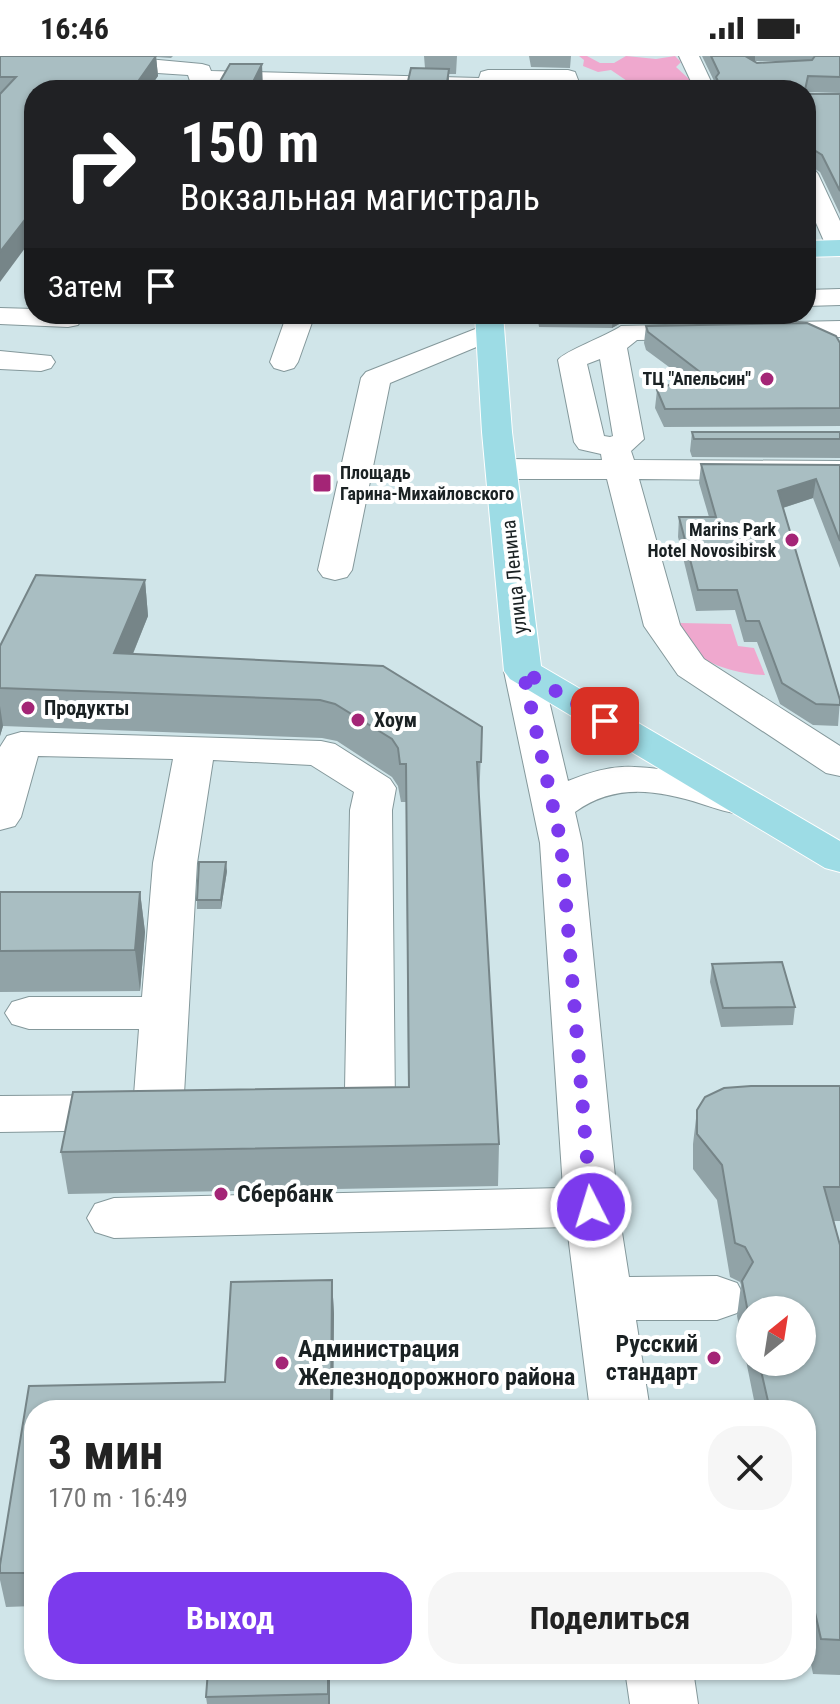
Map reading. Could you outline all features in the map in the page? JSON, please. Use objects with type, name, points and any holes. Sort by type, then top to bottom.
[{"type":"main road","points":[[816,249],[840,248]]},
{"type":"main road","name":"улица Ленина","points":[[488,324],[523,671]]},
{"type":"main road","points":[[523,671],[840,859]]},
{"type":"street","points":[[125,56],[121,62],[127,65],[250,80]]},
{"type":"street","points":[[281,80],[293,56]]},
{"type":"street","points":[[412,56],[414,80]]},
{"type":"street","points":[[689,56],[700,80]]},
{"type":"street","points":[[439,80],[488,76],[568,76],[569,80]]},
{"type":"street","points":[[816,185],[830,201],[840,248]]},
{"type":"street","points":[[816,298],[840,297]]},
{"type":"street","points":[[0,316],[24,317]]},
{"type":"street","points":[[284,362],[297,324]]},
{"type":"street","points":[[335,570],[376,378],[486,324]]},
{"type":"street","points":[[840,329],[611,331],[572,360],[590,442],[840,471]]},
{"type":"street","points":[[0,360],[41,362]]},
{"type":"street","points":[[502,469],[631,449]]},
{"type":"street","points":[[631,449],[662,626],[691,667],[840,764]]},
{"type":"street","name":"улица Ленина","points":[[523,671],[563,858],[591,1207],[618,1400]]},
{"type":"street","points":[[0,817],[21,744],[321,753],[375,788],[371,810],[370,1107],[285,1110]]},
{"type":"street","points":[[158,1112],[175,863],[195,747]]},
{"type":"street","points":[[554,808],[584,786],[612,779],[649,779],[693,787],[742,803]]},
{"type":"street","points":[[125,914],[171,915]]},
{"type":"street","points":[[29,1013],[165,1013]]},
{"type":"street","points":[[0,1114],[206,1111]]},
{"type":"street","points":[[114,1218],[591,1207]]},
{"type":"street","points":[[603,1299],[717,1298]]},
{"type":"street","points":[[660,1680],[664,1704]]},
{"type":"shaded area","points":[[579,56],[587,56],[600,63],[614,63],[626,56],[656,59],[675,56],[681,62],[676,67],[690,80],[626,80],[611,70],[598,72],[583,66],[584,60]]},
{"type":"shaded area","points":[[680,623],[731,624],[738,646],[754,648],[765,675],[735,671],[704,659],[690,647]]},
{"type":"building","points":[[0,56],[156,56],[139,80],[24,80],[24,221],[0,252],[0,94],[16,77],[0,77]]},
{"type":"building","points":[[711,56],[745,56],[757,63],[840,56],[840,77],[717,80],[719,73]]},
{"type":"building","points":[[230,64],[262,64],[254,80],[221,80]]},
{"type":"building","points":[[411,68],[449,69],[447,80],[408,80]]},
{"type":"building","points":[[816,94],[840,94],[840,191],[822,155],[816,151]]},
{"type":"building","name":"ТЦ \"Апельсин\"","points":[[809,324],[836,336],[840,343],[840,408],[665,409],[657,390],[700,372],[648,332],[646,326]]},
{"type":"building","points":[[692,432],[840,432],[840,439],[694,439]]},
{"type":"building","points":[[701,464],[840,465],[840,541],[816,479],[778,491],[840,705],[816,704],[782,683],[759,621],[746,621],[737,590],[698,590],[679,517],[716,517]]},
{"type":"building","points":[[36,575],[145,580],[114,653],[383,666],[482,727],[481,762],[477,762],[499,1144],[61,1152],[73,1092],[409,1087],[406,764],[400,764],[398,748],[392,739],[335,704],[320,700],[0,688],[0,646]]},
{"type":"building","points":[[199,862],[226,862],[221,900],[197,900]]},
{"type":"building","points":[[0,892],[140,892],[135,950],[0,951]]},
{"type":"building","points":[[782,962],[795,1007],[723,1008],[712,964]]},
{"type":"building","points":[[840,1086],[840,1187],[824,1187],[840,1245],[840,1640],[821,1639],[816,1617],[816,1400],[768,1400],[762,1376],[816,1376],[816,1296],[745,1296],[742,1281],[753,1262],[745,1247],[735,1243],[722,1165],[697,1134],[697,1110],[705,1097],[724,1088]]},
{"type":"building","points":[[332,1280],[331,1400],[27,1400],[29,1386],[225,1382],[231,1282]]},
{"type":"building","points":[[24,1417],[24,1573],[0,1573]]},
{"type":"building","points":[[207,1680],[328,1680],[328,1694],[206,1697]]},
{"type":"place","name":"ТЦ \"Апельсин\"","points":[[767,379]]},
{"type":"place","name":"Площадь Гарина-Михайловского","points":[[322,483]]},
{"type":"place","name":"Marins Park Hotel Novosibirsk","points":[[792,540]]},
{"type":"place","name":"Продукты","points":[[28,708]]},
{"type":"place","name":"Хоум","points":[[358,720]]},
{"type":"place","name":"Сбербанк","points":[[221,1194]]},
{"type":"place","name":"Русский стандарт","points":[[714,1358]]},
{"type":"place","name":"Администрация Железнодорожного района","points":[[282,1363]]},
{"type":"route","points":[[591,1207],[561,843],[523,671],[605,721]]}]
